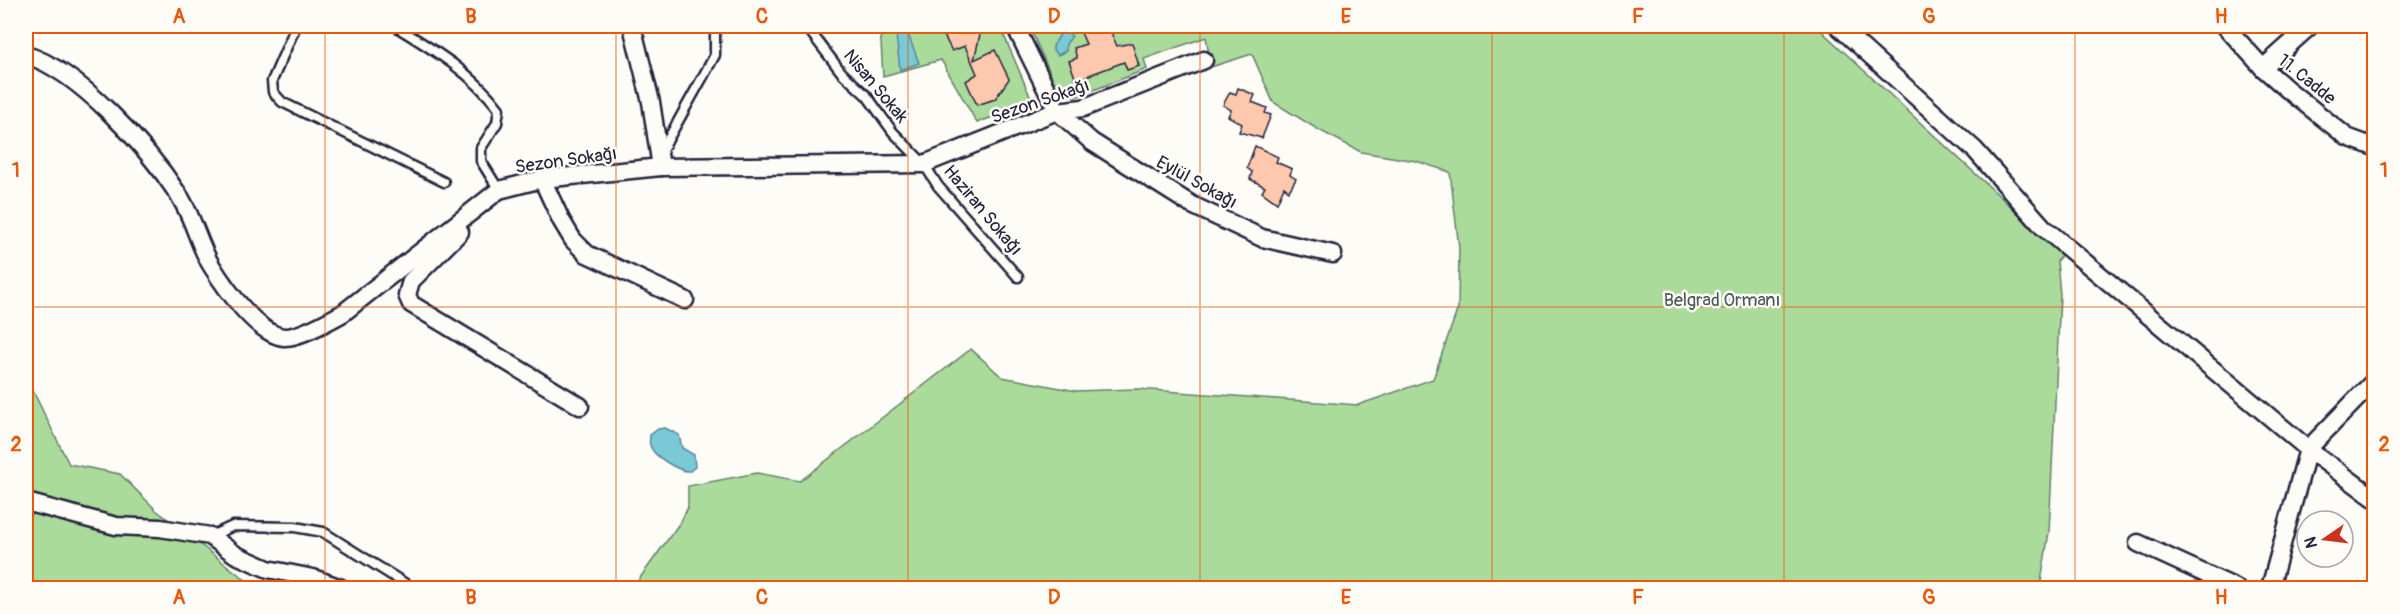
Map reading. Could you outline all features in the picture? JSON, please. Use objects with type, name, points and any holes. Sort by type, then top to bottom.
[{"type":"street","points":[[632,26],[651,102],[660,161]]},
{"type":"street","points":[[1015,26],[1057,111]]},
{"type":"street","points":[[1839,26],[1975,150],[2044,228],[2308,449],[2374,498]]},
{"type":"street","name":"11. Cadde","points":[[2225,26],[2263,69],[2348,137],[2374,147]]},
{"type":"street","points":[[2263,69],[2310,26]]},
{"type":"street","name":"Sezon Sokağı","points":[[26,55],[43,60],[72,78],[133,137],[179,195],[211,264],[244,311],[270,332],[285,337],[325,323],[343,313],[499,190],[660,161],[924,164],[1057,111],[1083,108],[1204,60]]},
{"type":"street","name":"Eylül Sokağı","points":[[1057,111],[1092,141],[1192,205],[1262,238],[1333,254]]},
{"type":"street","points":[[580,406],[411,304],[407,295],[411,281],[485,208],[516,191],[544,182],[561,220],[573,240],[587,254],[686,300]]},
{"type":"street","points":[[2270,588],[2308,449],[2374,381]]},
{"type":"street","points":[[26,502],[116,526],[160,528],[210,536],[236,555],[268,569],[313,578],[341,588]]},
{"type":"street","points":[[2138,543],[2236,588]]},
{"type":"lane","points":[[296,26],[272,81],[273,92],[282,102],[444,182]]},
{"type":"lane","points":[[395,26],[458,66],[488,94],[499,109],[497,123],[481,148],[484,168],[499,190]]},
{"type":"lane","points":[[660,161],[715,55],[715,26]]},
{"type":"lane","name":"Nisan Sokak","points":[[806,26],[842,73],[867,96],[893,132],[924,164]]},
{"type":"lane","name":"Haziran Sokağı","points":[[924,164],[938,186],[1018,277]]},
{"type":"lane","points":[[210,536],[233,526],[295,527],[323,532],[412,588]]},
{"type":"green space","points":[[880,26],[1000,26],[1030,96],[1029,103],[977,123],[941,60],[883,76]]},
{"type":"green space","name":"Belgrad Ormanı","points":[[1029,26],[1816,26],[2062,254],[2057,261],[2060,295],[2049,532],[2040,588],[637,588],[637,582],[681,521],[688,507],[688,486],[757,473],[800,481],[971,349],[1002,377],[1076,391],[1137,389],[1358,405],[1433,379],[1458,308],[1459,248],[1450,172],[1416,161],[1361,152],[1319,130],[1273,102],[1252,54],[1211,67],[1206,37],[1144,59],[1147,69],[1076,97],[1065,95],[1058,90]]},
{"type":"green space","points":[[26,377],[69,464],[120,474],[156,510],[247,581],[272,588],[26,588]]},
{"type":"water","points":[[895,26],[905,26],[919,63],[900,70]]},
{"type":"water","points":[[1062,31],[1072,36],[1066,44],[1066,51],[1058,55],[1053,50],[1053,46]]},
{"type":"water","points":[[665,428],[679,435],[682,448],[694,455],[695,467],[690,471],[685,471],[667,462],[652,449],[650,435],[658,429]]},
{"type":"building","points":[[939,26],[982,26],[974,60],[995,50],[1009,79],[995,99],[977,105],[966,81],[977,74],[965,46],[952,51]]},
{"type":"building","points":[[1078,26],[1108,26],[1117,46],[1132,43],[1139,66],[1127,70],[1124,62],[1076,80],[1069,61],[1077,58],[1074,48],[1086,44]]},
{"type":"building","points":[[1238,88],[1255,95],[1252,102],[1267,108],[1265,113],[1271,115],[1262,138],[1239,132],[1242,124],[1228,116],[1231,110],[1223,105],[1230,92],[1236,94]]},
{"type":"building","points":[[1255,146],[1278,157],[1276,162],[1292,169],[1290,175],[1296,179],[1289,191],[1284,187],[1277,203],[1262,192],[1265,187],[1250,179],[1252,172],[1247,168]]}]
